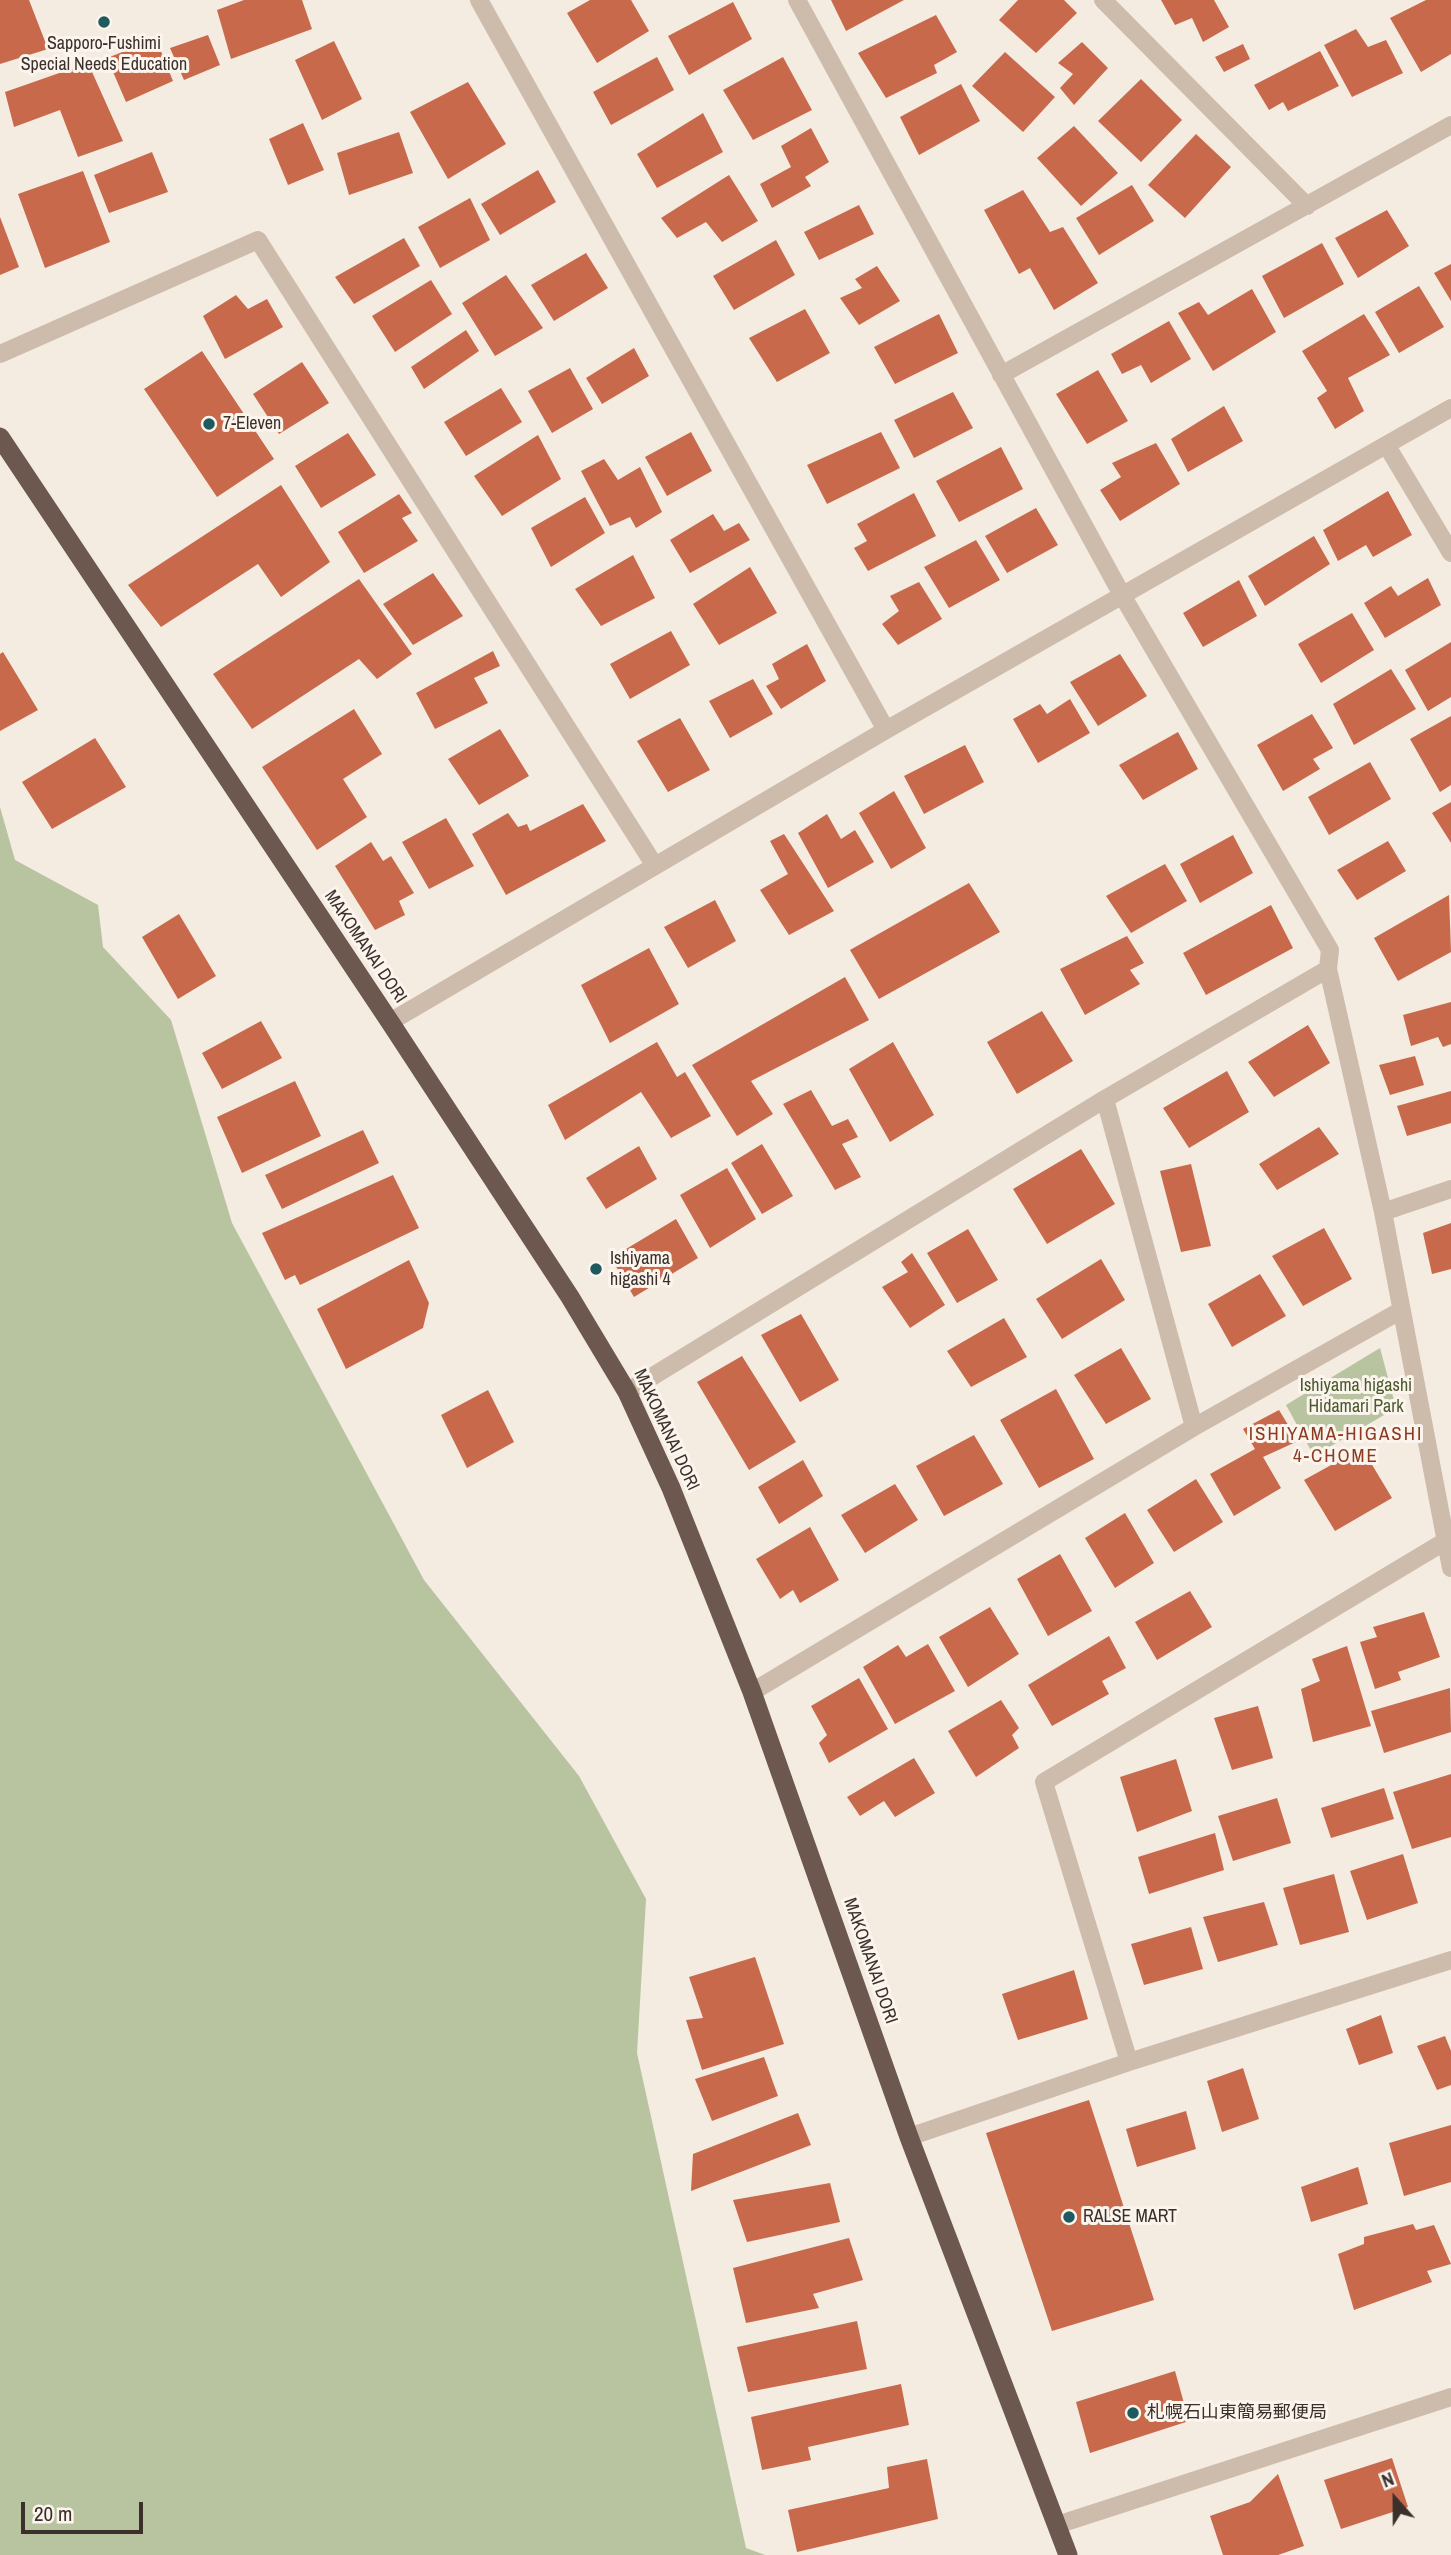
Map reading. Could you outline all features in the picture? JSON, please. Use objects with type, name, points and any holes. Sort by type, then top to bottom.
[{"type":"highway","name":"MAKOMANAI DORI","points":[[0,437],[390,1022],[570,1297],[627,1392],[671,1488],[752,1692],[909,2137],[1068,2555]]},
{"type":"street","points":[[479,0],[886,730]]},
{"type":"street","points":[[797,0],[1122,595],[1330,950],[1328,969],[1382,1212],[1451,1568]]},
{"type":"street","points":[[1102,0],[1307,206]]},
{"type":"street","points":[[1001,375],[1451,125]]},
{"type":"street","points":[[0,354],[258,240],[655,866]]},
{"type":"street","points":[[390,1022],[886,730],[1451,408]]},
{"type":"street","points":[[1387,446],[1451,553]]},
{"type":"street","points":[[627,1392],[1105,1099],[1328,969]]},
{"type":"street","points":[[1105,1099],[1194,1427]]},
{"type":"street","points":[[1382,1212],[1451,1189]]},
{"type":"street","points":[[752,1692],[1194,1427],[1400,1311]]},
{"type":"street","points":[[1129,2062],[1044,1782],[1444,1542]]},
{"type":"street","points":[[909,2137],[1129,2062],[1451,1960]]},
{"type":"street","points":[[1057,2525],[1451,2397]]},
{"type":"green space","points":[[0,807],[15,860],[98,905],[103,947],[171,1020],[232,1223],[424,1580],[579,1776],[646,1899],[637,2053],[746,2548],[765,2555],[0,2555]]},
{"type":"green space","name":"Ishiyama higashi Hidamari Park","points":[[1380,1348],[1396,1408],[1314,1456],[1286,1405]]},
{"type":"building","points":[[0,0],[29,0],[48,49],[0,64]]},
{"type":"building","points":[[244,0],[302,0],[312,29],[231,59],[217,10]]},
{"type":"building","points":[[590,0],[631,0],[649,31],[597,63],[567,13]]},
{"type":"building","points":[[831,0],[904,0],[846,31]]},
{"type":"building","points":[[1018,0],[1064,0],[1077,13],[1036,53],[999,20]]},
{"type":"building","points":[[1161,0],[1214,0],[1229,27],[1203,42],[1192,18],[1175,25]]},
{"type":"building","points":[[1426,0],[1451,0],[1451,54],[1421,72],[1390,18]]},
{"type":"building","points":[[733,2],[752,39],[689,75],[668,36]]},
{"type":"building","points":[[936,15],[957,52],[934,65],[937,73],[886,98],[858,53]]},
{"type":"building","points":[[1356,29],[1368,47],[1386,40],[1403,73],[1352,97],[1324,45]]},
{"type":"building","points":[[208,35],[220,65],[184,80],[170,48]]},
{"type":"building","points":[[156,39],[173,81],[126,102],[107,58]]},
{"type":"building","points":[[334,41],[362,99],[322,120],[295,60]]},
{"type":"building","points":[[1082,42],[1108,68],[1074,105],[1060,88],[1073,74],[1058,63]]},
{"type":"building","points":[[1243,44],[1250,59],[1224,72],[1215,57]]},
{"type":"building","points":[[1320,51],[1339,86],[1288,111],[1283,102],[1269,110],[1254,85]]},
{"type":"building","points":[[1005,52],[1055,97],[1023,132],[972,86]]},
{"type":"building","points":[[657,57],[674,90],[611,125],[593,92]]},
{"type":"building","points":[[783,57],[812,110],[753,140],[723,90]]},
{"type":"building","points":[[88,63],[123,141],[78,157],[60,110],[14,127],[5,92]]},
{"type":"building","points":[[1141,79],[1182,120],[1141,162],[1098,121]]},
{"type":"building","points":[[468,82],[506,144],[448,179],[410,112]]},
{"type":"building","points":[[961,84],[980,121],[919,155],[900,117]]},
{"type":"building","points":[[703,113],[723,152],[657,188],[637,154]]},
{"type":"building","points":[[303,123],[324,170],[288,185],[269,139]]},
{"type":"building","points":[[1074,126],[1118,173],[1081,206],[1037,158]]},
{"type":"building","points":[[811,128],[829,162],[805,177],[811,186],[772,208],[760,184],[791,167],[781,146]]},
{"type":"building","points":[[399,132],[413,173],[349,195],[337,153]]},
{"type":"building","points":[[1196,134],[1231,167],[1185,218],[1148,185]]},
{"type":"building","points":[[152,152],[168,192],[109,213],[94,175]]},
{"type":"building","points":[[538,170],[556,202],[500,235],[481,204]]},
{"type":"building","points":[[83,171],[110,242],[45,268],[18,194]]},
{"type":"building","points":[[729,175],[758,221],[722,242],[706,222],[677,238],[661,218]]},
{"type":"building","points":[[1132,185],[1154,221],[1099,255],[1076,218]]},
{"type":"building","points":[[1023,190],[1050,232],[1063,227],[1098,283],[1054,310],[1030,268],[1019,274],[984,210]]},
{"type":"building","points":[[470,198],[490,240],[440,268],[418,227]]},
{"type":"building","points":[[859,205],[874,234],[819,260],[804,232]]},
{"type":"building","points":[[1387,210],[1409,246],[1358,278],[1335,238]]},
{"type":"building","points":[[0,217],[19,267],[0,275]]},
{"type":"building","points":[[404,238],[420,266],[354,304],[335,277]]},
{"type":"building","points":[[776,240],[795,275],[734,310],[713,276]]},
{"type":"building","points":[[1322,243],[1344,284],[1284,318],[1262,276]]},
{"type":"building","points":[[586,253],[608,288],[554,321],[531,285]]},
{"type":"building","points":[[1451,264],[1451,301],[1434,273]]},
{"type":"building","points":[[877,266],[900,301],[859,325],[840,298],[862,288],[855,279]]},
{"type":"building","points":[[506,275],[543,328],[495,356],[462,303]]},
{"type":"building","points":[[431,280],[452,314],[395,352],[372,316]]},
{"type":"building","points":[[1419,286],[1444,327],[1399,353],[1375,312]]},
{"type":"building","points":[[1252,289],[1276,332],[1213,371],[1178,313],[1199,302],[1208,315]]},
{"type":"building","points":[[236,295],[248,309],[267,299],[283,327],[225,359],[203,316]]},
{"type":"building","points":[[805,309],[830,353],[777,382],[749,338]]},
{"type":"building","points":[[939,314],[958,353],[895,384],[874,347]]},
{"type":"building","points":[[1364,314],[1390,355],[1348,378],[1364,411],[1335,429],[1317,398],[1327,391],[1302,351]]},
{"type":"building","points":[[1169,321],[1191,359],[1151,383],[1141,365],[1122,374],[1111,354]]},
{"type":"building","points":[[466,330],[479,351],[424,389],[411,367]]},
{"type":"building","points":[[634,348],[649,376],[602,404],[586,378]]},
{"type":"building","name":"7-Eleven","points":[[202,351],[274,459],[217,497],[144,389]]},
{"type":"building","points":[[302,362],[329,403],[279,434],[253,394]]},
{"type":"building","points":[[570,368],[593,409],[552,433],[528,391]]},
{"type":"building","points":[[1098,370],[1128,421],[1087,444],[1056,394]]},
{"type":"building","points":[[501,388],[522,422],[466,456],[444,422]]},
{"type":"building","points":[[953,392],[973,428],[914,458],[894,420]]},
{"type":"building","points":[[1224,406],[1243,441],[1188,472],[1171,439]]},
{"type":"building","points":[[691,432],[712,471],[667,496],[645,457]]},
{"type":"building","points":[[881,432],[900,468],[827,504],[807,465]]},
{"type":"building","points":[[348,433],[376,475],[321,508],[295,466]]},
{"type":"building","points":[[538,435],[561,479],[502,516],[474,476]]},
{"type":"building","points":[[1156,443],[1180,484],[1120,521],[1100,490],[1121,477],[1112,463]]},
{"type":"building","points":[[1001,447],[1023,489],[959,522],[936,481]]},
{"type":"building","points":[[604,459],[618,480],[640,467],[662,512],[636,528],[630,517],[610,526],[581,471]]},
{"type":"building","points":[[281,485],[330,562],[281,597],[258,564],[161,627],[128,585]]},
{"type":"building","points":[[1388,491],[1412,535],[1373,557],[1366,545],[1338,561],[1323,530]]},
{"type":"building","points":[[914,493],[936,536],[868,571],[854,548],[867,541],[857,524]]},
{"type":"building","points":[[399,494],[412,513],[402,518],[418,541],[364,573],[338,532]]},
{"type":"building","points":[[585,497],[605,533],[551,567],[531,528]]},
{"type":"building","points":[[1036,508],[1058,545],[1007,573],[985,536]]},
{"type":"building","points":[[713,514],[724,531],[739,523],[750,540],[690,573],[670,540]]},
{"type":"building","points":[[1314,536],[1330,564],[1265,606],[1248,576]]},
{"type":"building","points":[[976,540],[1000,580],[949,608],[924,567]]},
{"type":"building","points":[[633,555],[655,598],[601,626],[575,589]]},
{"type":"building","points":[[750,567],[777,613],[719,645],[693,604]]},
{"type":"building","points":[[433,573],[463,616],[413,645],[383,604]]},
{"type":"building","points":[[1428,578],[1441,605],[1385,638],[1364,603],[1391,586],[1398,596]]},
{"type":"building","points":[[359,579],[412,654],[377,679],[359,659],[252,729],[213,674]]},
{"type":"building","points":[[1239,580],[1257,616],[1203,647],[1183,613]]},
{"type":"building","points":[[919,582],[942,619],[898,645],[882,624],[899,611],[890,596]]},
{"type":"building","points":[[1352,613],[1374,650],[1321,683],[1298,644]]},
{"type":"building","points":[[671,631],[690,665],[630,699],[610,664]]},
{"type":"building","points":[[1451,642],[1451,697],[1428,711],[1405,670]]},
{"type":"building","points":[[807,644],[826,681],[781,709],[766,686],[779,679],[772,664]]},
{"type":"building","points":[[493,651],[500,666],[474,678],[488,703],[435,729],[416,693]]},
{"type":"building","points":[[3,652],[38,710],[0,731],[0,654]]},
{"type":"building","points":[[1120,654],[1147,696],[1098,726],[1070,682]]},
{"type":"building","points":[[1391,669],[1416,709],[1354,745],[1333,704]]},
{"type":"building","points":[[753,679],[773,714],[730,738],[709,701]]},
{"type":"building","points":[[1070,699],[1090,733],[1038,763],[1013,719],[1040,704],[1047,714]]},
{"type":"building","points":[[354,709],[382,754],[343,779],[367,817],[317,850],[262,767]]},
{"type":"building","points":[[1312,714],[1333,748],[1313,759],[1320,769],[1283,791],[1257,745]]},
{"type":"building","points":[[1451,716],[1451,785],[1440,792],[1410,739]]},
{"type":"building","points":[[680,718],[710,770],[668,792],[637,741]]},
{"type":"building","points":[[500,729],[529,776],[479,805],[448,759]]},
{"type":"building","points":[[1178,732],[1198,769],[1143,800],[1119,765]]},
{"type":"building","points":[[95,738],[126,787],[52,829],[22,782]]},
{"type":"building","points":[[965,745],[984,782],[924,814],[904,776]]},
{"type":"building","points":[[1370,762],[1391,799],[1329,835],[1308,797]]},
{"type":"building","points":[[894,791],[926,848],[891,869],[859,813]]},
{"type":"building","points":[[1451,802],[1451,843],[1432,813]]},
{"type":"building","points":[[583,804],[606,841],[506,895],[472,834],[508,813],[518,827],[527,824],[530,831]]},
{"type":"building","points":[[827,814],[841,839],[855,830],[874,862],[828,888],[798,833]]},
{"type":"building","points":[[446,818],[474,866],[429,889],[402,842]]},
{"type":"building","points":[[784,834],[834,911],[789,935],[760,890],[788,874],[770,841]]},
{"type":"building","points":[[1233,835],[1253,873],[1200,903],[1180,864]]},
{"type":"building","points":[[1388,841],[1406,871],[1357,900],[1337,870]]},
{"type":"building","points":[[371,842],[383,861],[391,856],[414,893],[399,901],[405,915],[375,930],[335,866]]},
{"type":"building","points":[[1165,864],[1187,901],[1131,933],[1106,896]]},
{"type":"building","points":[[969,883],[1000,932],[879,999],[850,950]]},
{"type":"building","points":[[1449,895],[1451,952],[1398,981],[1374,938]]},
{"type":"building","points":[[715,900],[736,941],[688,968],[664,927]]},
{"type":"building","points":[[1271,905],[1293,948],[1206,995],[1183,953]]},
{"type":"building","points":[[179,914],[216,976],[178,999],[142,937]]},
{"type":"building","points":[[1127,936],[1144,963],[1130,970],[1140,984],[1085,1015],[1060,969]]},
{"type":"building","points":[[649,948],[679,1004],[610,1043],[581,985]]},
{"type":"building","points":[[845,977],[869,1020],[751,1081],[773,1114],[737,1136],[692,1065]]},
{"type":"building","points":[[1451,1002],[1451,1044],[1443,1047],[1438,1037],[1411,1046],[1403,1015]]},
{"type":"building","points":[[1042,1011],[1073,1061],[1017,1094],[987,1042]]},
{"type":"building","points":[[261,1021],[282,1058],[222,1089],[202,1053]]},
{"type":"building","points":[[1308,1025],[1330,1063],[1274,1097],[1248,1062]]},
{"type":"building","points":[[657,1042],[677,1077],[685,1072],[711,1116],[671,1138],[641,1092],[565,1140],[548,1105]]},
{"type":"building","points":[[893,1042],[934,1115],[890,1142],[849,1069]]},
{"type":"building","points":[[1415,1056],[1424,1085],[1390,1095],[1379,1065]]},
{"type":"building","points":[[1227,1071],[1249,1112],[1189,1148],[1163,1108]]},
{"type":"building","points":[[295,1081],[321,1136],[242,1173],[217,1117]]},
{"type":"building","points":[[811,1090],[832,1126],[848,1119],[858,1137],[842,1144],[861,1177],[835,1190],[783,1104]]},
{"type":"building","points":[[1451,1091],[1451,1123],[1407,1136],[1397,1106]]},
{"type":"building","points":[[1319,1127],[1339,1154],[1277,1190],[1259,1164]]},
{"type":"building","points":[[363,1130],[379,1163],[282,1209],[265,1175]]},
{"type":"building","points":[[762,1144],[793,1196],[762,1214],[731,1163]]},
{"type":"building","points":[[639,1146],[657,1179],[606,1209],[586,1178]]},
{"type":"building","points":[[1081,1149],[1115,1204],[1047,1244],[1013,1189]]},
{"type":"building","points":[[1191,1164],[1211,1246],[1181,1252],[1160,1171]]},
{"type":"building","points":[[727,1168],[756,1219],[710,1248],[680,1195]]},
{"type":"building","points":[[393,1175],[419,1228],[300,1285],[295,1275],[285,1280],[262,1233]]},
{"type":"building","points":[[676,1219],[698,1258],[634,1297],[611,1258]]},
{"type":"building","points":[[1451,1223],[1451,1269],[1432,1274],[1423,1233]]},
{"type":"building","points":[[1324,1228],[1352,1279],[1303,1306],[1272,1256]]},
{"type":"building","points":[[968,1229],[998,1280],[957,1303],[927,1253]]},
{"type":"building","points":[[912,1253],[945,1305],[910,1328],[882,1287],[908,1272],[901,1262]]},
{"type":"building","points":[[1101,1259],[1125,1300],[1062,1339],[1036,1299]]},
{"type":"building","points":[[409,1260],[429,1303],[423,1328],[346,1369],[317,1309]]},
{"type":"building","points":[[1260,1274],[1286,1316],[1232,1347],[1208,1304]]},
{"type":"building","points":[[801,1314],[839,1380],[800,1402],[761,1335]]},
{"type":"building","points":[[1004,1318],[1027,1357],[971,1387],[947,1351]]},
{"type":"building","points":[[1121,1348],[1151,1399],[1106,1424],[1074,1375]]},
{"type":"building","points":[[742,1356],[796,1442],[749,1470],[697,1382]]},
{"type":"building","points":[[1056,1389],[1094,1459],[1039,1488],[1000,1420]]},
{"type":"building","points":[[488,1390],[514,1442],[467,1468],[441,1415]]},
{"type":"building","points":[[1279,1410],[1298,1441],[1263,1457],[1281,1488],[1234,1516],[1210,1474],[1255,1449],[1243,1429]]},
{"type":"building","points":[[974,1435],[1003,1484],[944,1516],[916,1466]]},
{"type":"building","points":[[1362,1448],[1392,1498],[1335,1531],[1304,1480]]},
{"type":"building","points":[[803,1460],[823,1496],[779,1524],[758,1487]]},
{"type":"building","points":[[1196,1479],[1223,1522],[1174,1552],[1147,1510]]},
{"type":"building","points":[[895,1484],[918,1520],[865,1553],[841,1515]]},
{"type":"building","points":[[1125,1513],[1154,1563],[1115,1588],[1085,1538]]},
{"type":"building","points":[[810,1527],[839,1580],[800,1603],[793,1590],[780,1599],[756,1559]]},
{"type":"building","points":[[1060,1554],[1092,1611],[1048,1636],[1017,1579]]},
{"type":"building","points":[[1190,1591],[1212,1627],[1157,1660],[1135,1622]]},
{"type":"building","points":[[990,1607],[1019,1654],[968,1687],[939,1637]]},
{"type":"building","points":[[1424,1612],[1440,1657],[1398,1672],[1401,1680],[1375,1689],[1360,1642],[1377,1637],[1373,1627]]},
{"type":"building","points":[[1109,1636],[1126,1668],[1102,1681],[1109,1694],[1052,1726],[1028,1685]]},
{"type":"building","points":[[928,1644],[955,1691],[895,1724],[863,1667],[898,1645],[906,1657]]},
{"type":"building","points":[[1347,1646],[1371,1726],[1313,1742],[1301,1689],[1320,1681],[1312,1659]]},
{"type":"building","points":[[859,1678],[888,1729],[829,1763],[819,1743],[827,1735],[811,1706]]},
{"type":"building","points":[[1450,1688],[1451,1732],[1384,1753],[1371,1711]]},
{"type":"building","points":[[1001,1700],[1019,1728],[1012,1735],[1019,1748],[976,1777],[948,1731]]},
{"type":"building","points":[[1258,1706],[1273,1758],[1232,1770],[1214,1718]]},
{"type":"building","points":[[914,1758],[935,1793],[895,1817],[884,1801],[860,1816],[847,1797]]},
{"type":"building","points":[[1176,1759],[1192,1811],[1137,1832],[1120,1777]]},
{"type":"building","points":[[1451,1774],[1451,1837],[1412,1849],[1393,1792]]},
{"type":"building","points":[[1384,1788],[1394,1819],[1331,1838],[1321,1808]]},
{"type":"building","points":[[1277,1798],[1291,1843],[1233,1861],[1218,1816]]},
{"type":"building","points":[[1215,1833],[1224,1870],[1149,1894],[1138,1857]]},
{"type":"building","points":[[1403,1854],[1418,1903],[1367,1920],[1350,1871]]},
{"type":"building","points":[[1334,1874],[1349,1932],[1300,1945],[1283,1888]]},
{"type":"building","points":[[1264,1902],[1278,1945],[1218,1962],[1203,1917]]},
{"type":"building","points":[[1191,1927],[1203,1969],[1144,1985],[1131,1944]]},
{"type":"building","points":[[755,1957],[784,2044],[702,2070],[686,2020],[703,2018],[689,1977]]},
{"type":"building","points":[[1074,1970],[1088,2019],[1018,2040],[1002,1994]]},
{"type":"building","points":[[1381,2015],[1393,2053],[1359,2065],[1346,2029]]},
{"type":"building","points":[[1445,2036],[1451,2051],[1451,2085],[1437,2090],[1417,2046]]},
{"type":"building","points":[[764,2057],[778,2096],[712,2121],[695,2079]]},
{"type":"building","points":[[1243,2068],[1259,2119],[1222,2132],[1207,2081]]},
{"type":"building","points":[[1089,2100],[1154,2300],[1052,2331],[986,2133]]},
{"type":"building","points":[[1186,2111],[1196,2149],[1137,2167],[1126,2129]]},
{"type":"building","points":[[798,2113],[811,2145],[691,2191],[693,2154]]},
{"type":"building","points":[[1451,2125],[1451,2182],[1404,2196],[1389,2143]]},
{"type":"building","points":[[1358,2167],[1368,2204],[1311,2222],[1301,2187]]},
{"type":"building","points":[[830,2183],[840,2222],[747,2242],[733,2200]]},
{"type":"building","points":[[1413,2224],[1416,2230],[1434,2225],[1451,2264],[1427,2271],[1432,2282],[1354,2310],[1338,2254],[1364,2244],[1364,2237]]},
{"type":"building","points":[[849,2238],[863,2280],[813,2294],[819,2308],[746,2323],[733,2268]]},
{"type":"building","points":[[857,2321],[867,2369],[748,2392],[737,2347]]},
{"type":"building","points":[[1175,2371],[1189,2421],[1090,2453],[1076,2402]]},
{"type":"building","points":[[901,2384],[909,2425],[808,2447],[811,2460],[762,2470],[751,2417]]},
{"type":"building","points":[[1392,2458],[1408,2507],[1341,2529],[1324,2480]]},
{"type":"building","points":[[927,2459],[938,2519],[797,2552],[788,2510],[889,2488],[887,2467]]},
{"type":"building","points":[[1278,2474],[1304,2546],[1278,2555],[1223,2555],[1210,2516],[1250,2502]]},
{"type":"place","name":"Sapporo-Fushimi Special Needs Education","points":[[104,22]]},
{"type":"place","name":"7-Eleven","points":[[209,424]]},
{"type":"place","name":"Ishiyama higashi 4","points":[[596,1269]]},
{"type":"place","name":"RALSE MART","points":[[1069,2217]]},
{"type":"place","name":"札幌石山東簡易郵便局","points":[[1133,2413]]},
{"type":"district","name":"ISHIYAMA-HIGASHI 4-CHOME","points":[[1336,1446]]}]
